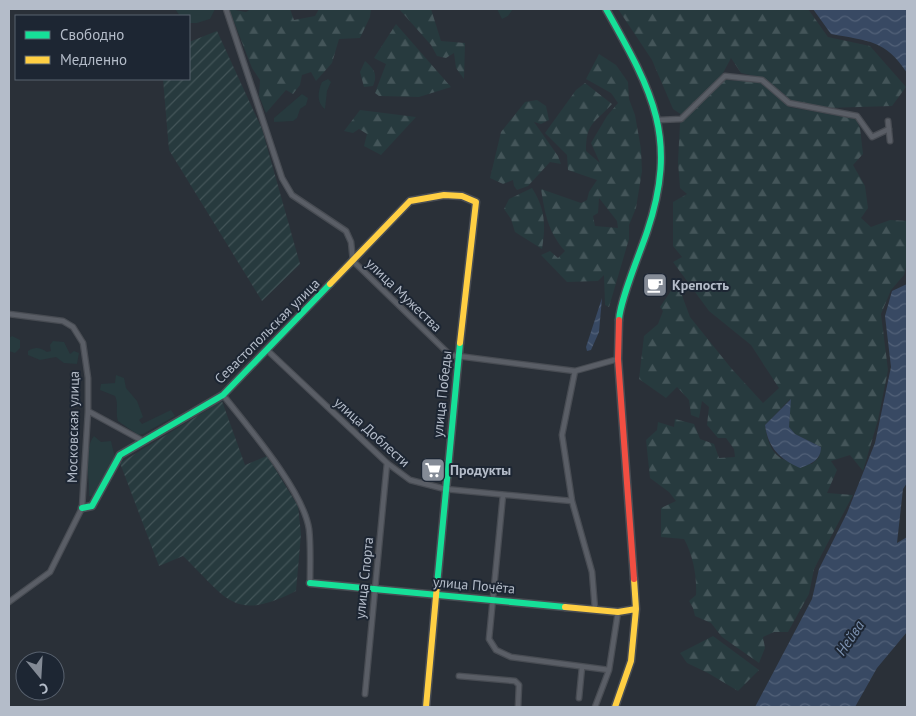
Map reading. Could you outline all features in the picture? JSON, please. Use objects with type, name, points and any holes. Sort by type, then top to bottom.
[{"type":"street","name":"улица Мужества","points":[[226,9],[282,178],[292,196],[346,231],[351,242],[353,261],[450,355],[458,358],[575,371],[618,358]]},
{"type":"street","points":[[606,9],[640,68],[659,120],[662,156],[657,203],[619,316],[618,358],[636,609],[631,660],[615,707]]},
{"type":"street","points":[[659,120],[681,119],[725,76],[762,80],[789,103],[857,116],[872,137],[889,129]]},
{"type":"street","points":[[888,121],[890,141]]},
{"type":"street","name":"Севастопольская улица","points":[[82,508],[92,506],[120,455],[223,395],[410,201],[418,198],[469,196],[476,202]]},
{"type":"street","name":"улица Победы","points":[[426,707],[458,358],[476,202]]},
{"type":"street","name":"Московская улица","points":[[9,314],[63,320],[73,327],[83,343],[88,378],[88,411],[82,508]]},
{"type":"street","name":"улица Доблести","points":[[267,350],[387,463],[410,480],[445,490],[572,501]]},
{"type":"street","points":[[575,371],[562,435],[572,501],[592,572],[595,609]]},
{"type":"street","points":[[223,395],[268,452],[300,504],[308,528],[310,583]]},
{"type":"street","points":[[88,411],[143,441]]},
{"type":"street","name":"улица Спорта","points":[[364,694],[387,463]]},
{"type":"street","points":[[503,495],[489,639],[496,650],[511,657],[610,670]]},
{"type":"street","points":[[9,602],[50,572],[82,508]]},
{"type":"street","name":"улица Почёта","points":[[310,583],[618,612],[636,609]]},
{"type":"street","points":[[595,707],[610,670],[618,612]]},
{"type":"street","points":[[579,698],[582,667]]},
{"type":"street","points":[[459,676],[516,681],[520,685],[518,707]]},
{"type":"green space","points":[[175,9],[215,9],[210,19],[197,23],[190,23],[190,15],[179,15]]},
{"type":"green space","points":[[229,9],[246,12],[251,9],[290,9],[294,20],[315,16],[319,9],[371,9],[370,17],[360,38],[339,39],[332,63],[316,81],[311,72],[302,75],[300,85],[293,94],[286,90],[266,113],[259,96],[260,80],[252,68]]},
{"type":"green space","points":[[399,9],[431,9],[441,41],[465,43],[464,79],[456,68],[454,53],[446,58],[437,56],[431,45]]},
{"type":"green space","points":[[497,9],[513,9],[508,16],[502,19]]},
{"type":"green space","points":[[618,9],[808,9],[828,37],[870,46],[906,87],[892,106],[827,108],[791,100],[764,78],[741,73],[731,58],[722,75],[682,115],[673,109],[652,60]]},
{"type":"green space","points":[[396,24],[451,87],[419,97],[379,96],[375,93],[386,64],[374,58]]},
{"type":"green space","points":[[217,31],[262,129],[300,264],[262,301],[169,150],[163,80],[190,80],[190,42]]},
{"type":"green space","points":[[599,54],[616,65],[628,82],[629,99],[635,115],[641,149],[642,171],[636,208],[629,225],[629,239],[609,307],[605,305],[604,275],[598,281],[567,282],[541,255],[550,251],[558,258],[565,251],[551,230],[541,189],[581,203],[587,200],[589,192],[597,180],[568,170],[567,155],[545,133],[576,90],[585,83],[612,104],[590,128],[586,141],[586,151],[600,163],[591,143],[607,116],[618,103],[611,93],[586,79]],"holes":[[[599,198],[617,221],[618,228],[595,226],[593,216],[598,213]]]},
{"type":"green space","points":[[365,61],[374,72],[373,86],[364,87],[360,72]]},
{"type":"green space","points":[[328,79],[331,82],[327,91],[325,109],[320,103],[319,93],[322,82]]},
{"type":"green space","points":[[725,80],[761,82],[789,107],[856,119],[860,128],[863,154],[853,165],[865,186],[868,208],[861,218],[871,227],[890,220],[907,221],[907,263],[904,275],[891,290],[881,314],[888,370],[878,420],[863,471],[850,455],[831,461],[837,470],[827,493],[853,495],[814,569],[809,594],[788,632],[774,632],[763,637],[765,648],[759,663],[722,637],[711,623],[695,616],[689,601],[696,595],[696,580],[687,545],[684,539],[661,537],[661,508],[676,501],[669,492],[650,478],[646,440],[657,430],[658,422],[674,427],[675,419],[694,424],[700,439],[714,444],[719,458],[735,457],[734,449],[726,438],[718,438],[707,425],[709,407],[702,401],[699,418],[691,415],[689,400],[677,387],[666,398],[639,379],[644,336],[658,324],[663,311],[660,307],[677,282],[690,317],[731,368],[763,403],[779,388],[751,345],[709,311],[673,262],[682,257],[673,246],[673,202],[687,194],[680,188],[678,162],[680,123]],"holes":[[[790,399],[789,427],[795,434],[821,447],[819,457],[812,464],[785,460],[779,457],[770,445],[765,425]]]},
{"type":"green space","points":[[302,94],[308,98],[306,105],[300,109],[297,118],[293,121],[274,122],[274,118]]},
{"type":"green space","points":[[537,100],[546,106],[549,120],[541,124],[534,122],[558,156],[561,164],[550,162],[528,186],[517,190],[513,180],[503,184],[490,178],[501,132],[525,102]]},
{"type":"green space","points":[[360,110],[416,117],[381,155],[364,146],[367,134],[359,129],[353,133],[344,131]]},
{"type":"green space","points":[[532,188],[542,210],[544,232],[542,249],[515,232],[511,219],[504,209],[509,199]]},
{"type":"green space","points":[[12,336],[20,340],[20,348],[15,353],[9,351],[9,338]]},
{"type":"green space","points":[[53,341],[64,342],[70,354],[74,351],[79,353],[77,364],[64,363],[56,357],[40,360],[28,355],[28,351],[36,348],[47,352],[51,351],[50,345]]},
{"type":"green space","points":[[116,375],[124,378],[126,388],[137,401],[143,417],[139,420],[142,424],[171,410],[175,416],[138,435],[118,421],[115,396],[100,390],[101,384],[115,383]]},
{"type":"green space","points":[[222,401],[245,465],[267,456],[298,506],[301,534],[296,591],[258,605],[244,605],[232,601],[221,594],[183,556],[159,566],[120,463]]},
{"type":"green space","points":[[94,436],[101,442],[111,441],[115,458],[93,497],[89,496],[88,457]]},
{"type":"green space","points":[[713,636],[759,670],[738,691],[687,663],[680,653]]},
{"type":"water","points":[[813,9],[907,9],[907,73],[899,62],[883,48],[866,41],[831,34]]},
{"type":"water","name":"Нейва","points":[[907,284],[907,483],[903,489],[897,543],[907,537],[907,632],[877,668],[855,707],[755,707],[812,599],[819,569],[847,513],[875,443],[891,367],[885,316],[892,291]]},
{"type":"water","points":[[602,298],[599,332],[591,350],[587,351],[586,347]]},
{"type":"water","points":[[791,399],[789,427],[795,434],[821,447],[817,458],[800,468],[776,452],[769,440],[765,425]]},
{"type":"traffic: fast","points":[[606,9],[648,91],[656,116],[660,141],[661,169],[656,199],[647,232],[626,289],[619,320]]},
{"type":"traffic: fast","points":[[82,508],[92,506],[120,455],[223,395],[330,284]]},
{"type":"traffic: fast","points":[[437,585],[460,343]]},
{"type":"traffic: fast","points":[[310,583],[565,607]]},
{"type":"traffic: slow","points":[[330,284],[410,201],[444,195],[462,196],[476,202],[460,343]]},
{"type":"traffic: slow","points":[[615,707],[631,661],[636,609],[634,579]]},
{"type":"traffic: slow","points":[[426,707],[437,585]]},
{"type":"traffic: slow","points":[[565,607],[618,612],[636,609]]},
{"type":"traffic: jam","points":[[619,320],[618,359],[634,579]]},
{"type":"place","name":"Крепость","points":[[655,285]]},
{"type":"place","name":"Продукты","points":[[433,470]]}]
